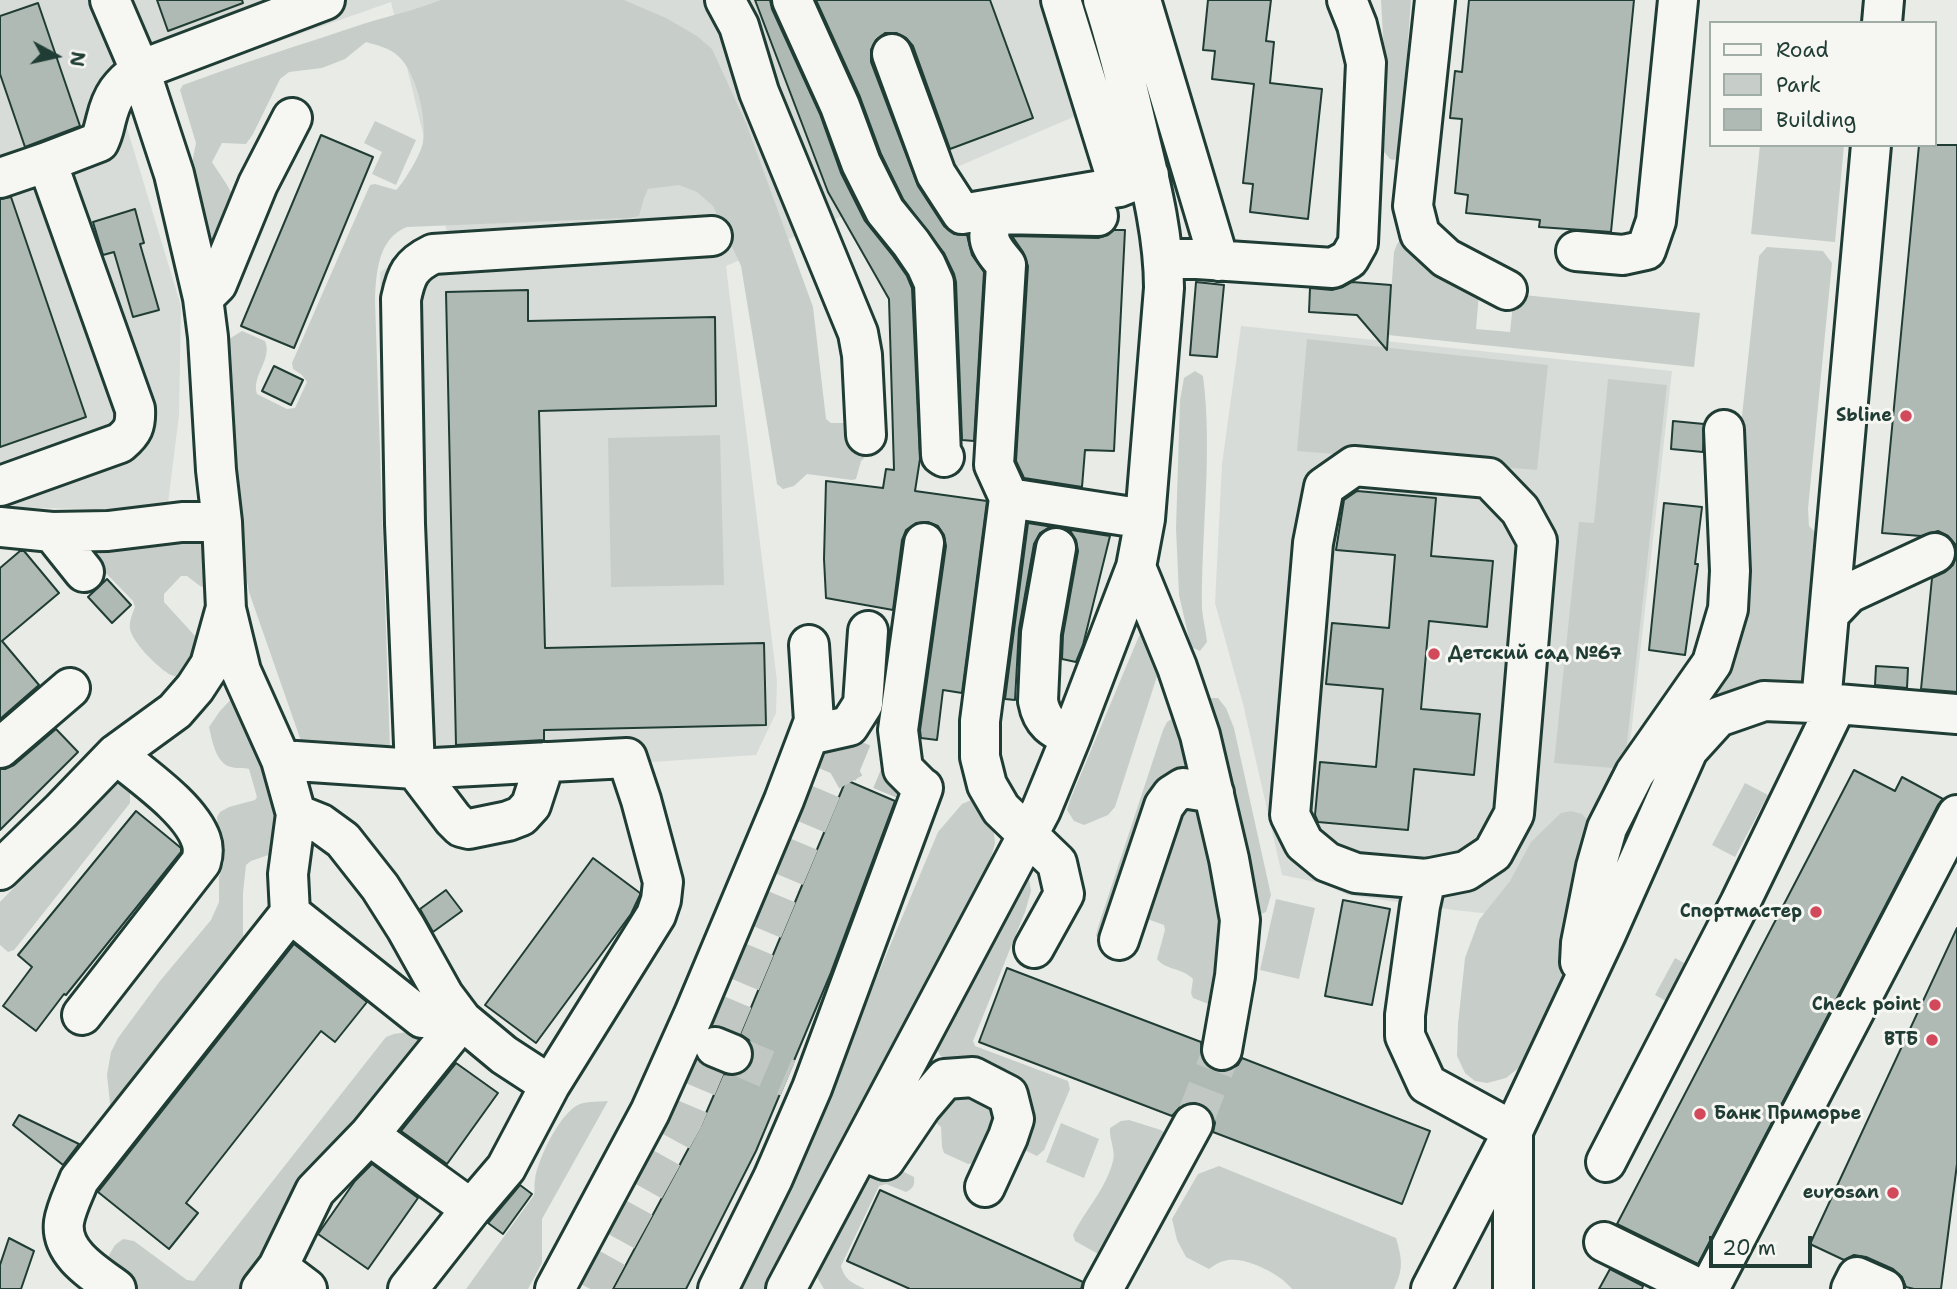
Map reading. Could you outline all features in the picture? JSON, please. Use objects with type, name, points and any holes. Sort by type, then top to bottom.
[{"type":"street","points":[[110,0],[140,70],[174,174],[203,298],[222,522],[226,609],[241,671],[281,760],[296,814],[288,874],[290,913],[79,1180],[66,1213],[64,1235],[70,1248],[83,1264],[116,1289]]},
{"type":"street","points":[[0,178],[99,142],[117,91],[122,83],[140,70],[326,0]]},
{"type":"street","points":[[725,0],[739,26],[759,92],[858,333],[862,355],[866,435]]},
{"type":"street","points":[[792,0],[840,106],[861,163],[886,211],[926,265],[933,283],[941,455],[944,457]]},
{"type":"street","points":[[786,1289],[1028,836],[1071,737],[1136,567],[1145,519],[1164,288],[1164,259],[1122,193],[1061,0]]},
{"type":"street","points":[[1103,0],[1119,51],[1122,193]]},
{"type":"street","points":[[1141,0],[1219,261]]},
{"type":"street","points":[[1164,259],[1333,268],[1349,259],[1358,243],[1366,63],[1357,25],[1347,0]]},
{"type":"street","points":[[1435,0],[1413,206],[1417,224],[1420,234],[1446,258],[1507,290]]},
{"type":"street","points":[[1576,251],[1623,255],[1646,250],[1657,221],[1678,0]]},
{"type":"street","points":[[1882,21],[1884,0]]},
{"type":"street","points":[[892,54],[936,174],[962,214],[1122,193]]},
{"type":"street","points":[[203,298],[218,284],[258,184],[292,118]]},
{"type":"street","points":[[1606,1162],[1740,903],[1829,704],[1830,613],[1871,147]]},
{"type":"street","points":[[0,486],[120,443],[131,433],[136,423],[135,409],[47,162]]},
{"type":"street","points":[[1034,948],[1064,894],[1057,863],[1001,809],[987,785],[981,757],[980,721],[1009,498],[994,465],[1006,265],[991,247],[989,227],[996,214],[1122,193]]},
{"type":"street","points":[[545,762],[531,805],[521,816],[469,829],[461,827],[453,819],[415,769],[405,524],[401,299],[405,280],[411,268],[433,254],[712,236]]},
{"type":"street","points":[[1578,992],[1581,943],[1596,867],[1607,828],[1635,774],[1712,663],[1728,609],[1730,571],[1724,430]]},
{"type":"street","points":[[1354,467],[1489,478],[1520,510],[1537,541],[1514,814],[1493,853],[1466,871],[1426,879],[1356,873],[1327,862],[1304,843],[1290,815],[1313,543],[1324,487],[1354,467]]},
{"type":"street","points":[[1009,498],[1145,519]]},
{"type":"street","points":[[0,527],[52,532],[108,531],[182,522],[222,522]]},
{"type":"street","points":[[52,532],[84,572]]},
{"type":"street","points":[[718,1289],[773,1178],[800,1083],[922,787],[903,769],[898,730],[923,543]]},
{"type":"street","points":[[1056,548],[1041,633],[1038,701],[1040,710],[1054,729],[1071,737]]},
{"type":"street","points":[[1830,613],[1849,593],[1947,552]]},
{"type":"street","points":[[1136,567],[1177,667],[1200,735],[1229,859],[1240,920],[1235,976],[1222,1051]]},
{"type":"street","points":[[0,870],[116,754],[175,711],[195,688],[210,665],[226,609]]},
{"type":"street","points":[[809,735],[849,726],[863,704],[869,631]]},
{"type":"street","points":[[555,1289],[650,1112],[725,942],[809,735],[814,721],[809,645]]},
{"type":"street","points":[[0,748],[70,688]]},
{"type":"street","points":[[1431,1289],[1513,1131],[1606,934],[1688,750],[1718,717],[1764,701],[1957,714]]},
{"type":"street","points":[[82,1015],[201,862],[203,851],[201,840],[187,814],[116,754]]},
{"type":"street","points":[[281,760],[415,769],[626,758],[641,800],[663,882],[656,915],[550,1085],[506,1168],[408,1289]]},
{"type":"street","points":[[1119,940],[1164,806],[1172,795],[1183,788],[1214,793]]},
{"type":"street","points":[[296,814],[321,824],[343,840],[380,887],[444,996],[462,1020],[503,1055],[550,1085]]},
{"type":"street","points":[[1709,1289],[1957,816]]},
{"type":"street","points":[[1426,879],[1405,1016],[1405,1036],[1427,1084],[1513,1131]]},
{"type":"street","points":[[290,913],[422,1018]]},
{"type":"street","points":[[282,1282],[315,1191],[369,1135],[462,1020]]},
{"type":"street","points":[[918,1040],[925,1058],[927,1082],[921,1107]]},
{"type":"street","points":[[860,1150],[885,1160],[921,1107],[946,1079],[973,1077],[1008,1096],[1014,1119],[985,1187]]},
{"type":"street","points":[[1103,1289],[1193,1124]]},
{"type":"street","points":[[1510,1283],[1513,1131]]},
{"type":"street","points":[[369,1135],[471,1209]]},
{"type":"street","points":[[1604,1242],[1700,1289]]},
{"type":"street","points":[[1851,1289],[1857,1277],[1884,1289]]},
{"type":"shaded area","points":[[0,0],[1049,0],[1085,112],[726,266],[777,681],[776,713],[756,755],[397,779],[380,272],[447,232],[391,2],[118,98],[181,306],[179,415],[167,511],[0,507]]},
{"type":"shaded area","name":"Детский сад №67","points":[[1241,326],[1672,371],[1627,770],[1536,919],[1348,895],[1321,883],[1282,875],[1243,704],[1215,603],[1222,464]]},
{"type":"green space","points":[[441,0],[624,0],[666,18],[697,36],[712,49],[746,123],[813,307],[826,419],[831,423],[859,423],[869,448],[861,461],[856,479],[807,474],[794,486],[783,489],[777,484],[741,266],[713,206],[697,192],[679,185],[648,189],[639,216],[630,218],[407,227],[397,232],[384,248],[380,258],[375,301],[390,749],[310,749],[301,741],[249,592],[235,514],[223,345],[242,331],[265,341],[267,348],[257,381],[257,394],[287,409],[295,408],[307,382],[293,369],[292,363],[370,185],[396,190],[416,160],[423,142],[422,108],[415,83],[404,62],[390,50],[366,42],[345,59],[322,68],[289,72],[280,79],[246,144],[222,143],[212,162],[234,200],[209,269],[188,184],[196,143],[180,90],[183,85],[228,69]]},
{"type":"green space","points":[[1381,0],[1411,0],[1400,156],[1394,160],[1384,152],[1386,89]]},
{"type":"green space","points":[[375,121],[416,140],[396,185],[372,174],[382,152],[364,143]]},
{"type":"green space","points":[[1760,147],[1844,147],[1835,242],[1751,234]]},
{"type":"green space","points":[[1402,238],[1480,282],[1476,329],[1510,332],[1514,294],[1700,313],[1694,367],[1388,335],[1394,252]]},
{"type":"green space","points":[[1767,247],[1823,251],[1832,263],[1808,509],[1809,526],[1822,539],[1811,670],[1798,684],[1714,708],[1593,909],[1611,833],[1724,665],[1740,435],[1759,256]]},
{"type":"green space","points":[[1307,339],[1548,365],[1537,470],[1297,451]]},
{"type":"green space","points":[[1195,371],[1203,376],[1207,434],[1202,609],[1207,642],[1200,651],[1191,647],[1179,595],[1176,528],[1180,400],[1184,378]]},
{"type":"green space","points":[[1608,379],[1667,385],[1624,769],[1554,763],[1579,522],[1594,523]]},
{"type":"green space","points":[[720,435],[724,585],[611,587],[608,438]]},
{"type":"green space","points":[[208,538],[206,589],[187,576],[181,576],[164,594],[164,602],[196,637],[198,648],[187,675],[173,676],[153,661],[136,641],[130,626],[135,607],[133,601],[97,564],[96,557],[103,549]]},
{"type":"green space","points":[[1143,634],[1159,670],[1115,807],[1108,815],[1084,825],[1074,821],[1067,810],[1070,800],[1139,636]]},
{"type":"green space","points":[[234,696],[258,715],[283,850],[246,865],[243,934],[250,956],[111,1112],[107,1075],[111,1052],[118,1038],[160,981],[211,920],[219,902],[219,877],[224,862],[217,817],[229,807],[255,800],[257,797],[249,769],[226,765],[216,751],[210,732],[209,727]]},
{"type":"green space","points":[[1209,698],[1218,698],[1226,708],[1234,728],[1271,895],[1266,912],[1261,914],[1255,912],[1208,710]]},
{"type":"green space","points":[[1173,718],[1182,734],[1187,766],[1105,940],[1096,936],[1098,927],[1163,730]]},
{"type":"green space","points":[[117,783],[128,788],[130,803],[19,944],[8,952],[0,945],[0,902]]},
{"type":"green space","points":[[1745,783],[1768,795],[1735,857],[1712,845]]},
{"type":"green space","points":[[976,798],[992,816],[995,843],[986,877],[764,1289],[733,1289],[792,1178],[938,832],[962,804]]},
{"type":"green space","points":[[1190,807],[1196,810],[1198,816],[1219,906],[1221,972],[1211,1005],[1193,998],[1193,979],[1189,975],[1160,963],[1157,959],[1164,925],[1143,914],[1177,811]]},
{"type":"green space","points":[[1571,811],[1582,814],[1589,822],[1569,983],[1525,1063],[1506,1078],[1487,1083],[1475,1081],[1465,1073],[1457,1056],[1465,958],[1479,920],[1510,881],[1531,842],[1561,813]]},
{"type":"green space","points":[[1020,874],[1029,878],[1031,891],[973,1041],[975,1046],[1068,1081],[1070,1089],[1044,1150],[1037,1156],[1018,1147],[1019,1135],[940,1055],[934,1044]]},
{"type":"green space","points":[[1276,899],[1315,908],[1299,979],[1260,970]]},
{"type":"green space","points":[[1675,958],[1695,969],[1675,1006],[1655,995]]},
{"type":"green space","points":[[414,1031],[424,1038],[248,1289],[127,1289],[105,1262],[115,1245],[123,1239],[134,1241],[187,1280],[194,1281],[386,1037]]},
{"type":"green space","points":[[969,1089],[996,1104],[1000,1119],[975,1163],[968,1164],[944,1153],[941,1127],[933,1120],[950,1094]]},
{"type":"green space","points":[[608,1101],[542,1219],[542,1263],[528,1289],[466,1289],[534,1195],[537,1170],[558,1125],[580,1104]]},
{"type":"green space","points":[[1129,1120],[1161,1130],[1167,1135],[1100,1255],[1075,1241],[1073,1235],[1110,1171],[1114,1157],[1110,1128],[1121,1121]]},
{"type":"green space","points":[[1061,1123],[1099,1139],[1084,1178],[1046,1162]]},
{"type":"green space","points":[[879,1164],[894,1167],[914,1177],[913,1186],[906,1192],[886,1184],[879,1186],[841,1266],[847,1278],[865,1289],[824,1289],[817,1277],[818,1267],[863,1183]]},
{"type":"green space","points":[[1219,1166],[1396,1238],[1401,1264],[1394,1289],[1292,1289],[1270,1272],[1251,1263],[1232,1260],[1220,1262],[1209,1269],[1186,1257],[1177,1240],[1172,1219],[1198,1174]]},
{"type":"building","points":[[157,0],[242,0],[243,3],[168,31]]},
{"type":"building","points":[[755,0],[770,0],[820,114],[841,173],[865,221],[893,256],[912,288],[920,459],[915,491],[987,501],[962,693],[943,690],[937,740],[921,738],[920,730],[946,546],[944,535],[938,526],[928,522],[916,523],[906,530],[902,540],[893,610],[826,598],[826,481],[883,488],[886,469],[894,470],[889,299],[828,192]]},
{"type":"building","points":[[816,0],[990,0],[1033,118],[950,149],[913,46],[906,38],[896,33],[885,33],[876,40],[871,50],[871,62],[918,186],[944,226],[954,234],[967,235],[972,255],[984,272],[974,441],[962,440],[954,274],[944,253],[903,199],[881,154],[860,97]]},
{"type":"building","points":[[1208,0],[1271,0],[1266,41],[1274,42],[1270,83],[1322,89],[1308,219],[1250,212],[1253,184],[1243,183],[1254,84],[1212,79],[1215,51],[1203,50]]},
{"type":"building","points":[[1469,0],[1634,0],[1611,232],[1539,227],[1540,220],[1466,213],[1468,195],[1455,193],[1462,119],[1450,118],[1455,71],[1462,72]]},
{"type":"building","points":[[38,3],[80,126],[25,147],[0,74],[0,16]]},
{"type":"building","points":[[321,135],[373,157],[294,348],[241,326]]},
{"type":"building","points":[[1957,145],[1957,554],[1955,544],[1948,536],[1938,531],[1921,536],[1882,533],[1919,147]]},
{"type":"building","points":[[11,197],[86,417],[0,447],[0,199]]},
{"type":"building","points":[[135,209],[144,243],[140,244],[159,310],[133,317],[114,252],[103,255],[93,222]]},
{"type":"building","points":[[1114,230],[1125,230],[1114,451],[1085,450],[1082,487],[1024,478],[1016,461],[1028,266],[1023,252],[1012,236],[1098,238]]},
{"type":"building","points":[[1196,282],[1224,285],[1217,357],[1190,355]]},
{"type":"building","points":[[1352,282],[1391,285],[1387,350],[1357,315],[1309,312],[1310,288],[1332,290]]},
{"type":"building","points":[[528,290],[528,321],[715,317],[716,406],[539,411],[545,648],[764,643],[766,725],[544,730],[544,740],[456,745],[446,292]]},
{"type":"building","points":[[274,366],[303,380],[291,405],[262,391]]},
{"type":"building","points":[[1673,421],[1704,424],[1703,452],[1671,449]]},
{"type":"building","points":[[1357,491],[1436,498],[1431,556],[1493,561],[1487,627],[1429,621],[1421,709],[1480,714],[1474,775],[1414,769],[1408,830],[1318,822],[1315,815],[1320,762],[1376,767],[1383,689],[1326,684],[1332,623],[1389,628],[1395,555],[1336,550],[1344,500]]},
{"type":"building","points":[[1664,503],[1702,507],[1695,564],[1698,564],[1685,655],[1649,650]]},
{"type":"building","points":[[1028,523],[1053,527],[1040,533],[1034,544],[1019,629],[1015,700],[1005,699]]},
{"type":"building","points":[[1065,529],[1110,536],[1083,645],[1076,662],[1062,659],[1063,635],[1078,551],[1076,540],[1071,532]]},
{"type":"building","points":[[20,551],[24,551],[59,593],[2,641],[39,685],[0,719],[0,568]]},
{"type":"building","points":[[1957,554],[1957,692],[1921,689],[1932,578],[1953,565]]},
{"type":"building","points":[[107,579],[131,605],[112,623],[88,597]]},
{"type":"building","points":[[1876,666],[1908,668],[1907,688],[1875,685]]},
{"type":"building","points":[[56,729],[78,752],[0,830],[0,769],[14,765]]},
{"type":"building","points":[[1854,770],[1895,791],[1902,777],[1943,799],[1698,1264],[1617,1224]]},
{"type":"building","points":[[846,780],[895,801],[830,975],[756,1151],[686,1289],[613,1289],[700,1127],[723,1074],[736,1075],[746,1071],[752,1063],[753,1050],[749,1040],[740,1034]]},
{"type":"building","points":[[136,811],[181,848],[181,852],[36,1031],[3,1006],[32,967],[18,955]]},
{"type":"building","points":[[593,858],[640,895],[631,914],[536,1043],[485,1005]]},
{"type":"building","points":[[446,890],[462,911],[433,932],[420,909]]},
{"type":"building","points":[[1343,900],[1390,909],[1372,1005],[1325,996]]},
{"type":"building","points":[[1957,928],[1957,1164],[1941,1289],[1914,1289],[1906,1287],[1902,1277],[1893,1269],[1866,1257],[1854,1255],[1844,1260],[1810,1244]]},
{"type":"building","points":[[294,944],[367,1002],[335,1042],[321,1031],[186,1203],[198,1213],[169,1249],[98,1192]]},
{"type":"building","points":[[1007,968],[1201,1042],[1202,1058],[1207,1066],[1218,1071],[1230,1070],[1238,1065],[1242,1058],[1430,1131],[1402,1204],[1213,1132],[1215,1123],[1212,1113],[1203,1105],[1193,1102],[1182,1105],[1172,1116],[979,1042]]},
{"type":"building","points":[[456,1063],[498,1093],[447,1164],[401,1131]]},
{"type":"building","points":[[19,1115],[79,1144],[63,1165],[13,1125]]},
{"type":"building","points":[[372,1164],[418,1198],[368,1269],[318,1234],[355,1181]]},
{"type":"building","points":[[520,1185],[532,1194],[503,1234],[488,1223]]},
{"type":"building","points":[[880,1190],[1083,1282],[1081,1289],[910,1289],[847,1261]]},
{"type":"building","points":[[9,1238],[34,1251],[21,1289],[0,1289],[0,1265]]},
{"type":"building","points":[[1610,1269],[1643,1286],[1642,1289],[1599,1289]]},
{"type":"tunnel","points":[[590,1289],[684,1119],[830,772],[853,759],[923,788]]},
{"type":"tunnel","points":[[1193,1124],[1222,1050]]},
{"type":"tunnel","points":[[732,1054],[788,1078]]},
{"type":"place","name":"Sbline","points":[[1906,416]]},
{"type":"place","name":"Детский сад №67","points":[[1434,654]]},
{"type":"place","name":"Спортмастер","points":[[1816,912]]},
{"type":"place","name":"Check point","points":[[1935,1005]]},
{"type":"place","name":"ВТБ","points":[[1932,1040]]},
{"type":"place","name":"Банк Приморье","points":[[1700,1114]]},
{"type":"place","name":"eurosan","points":[[1893,1193]]}]
